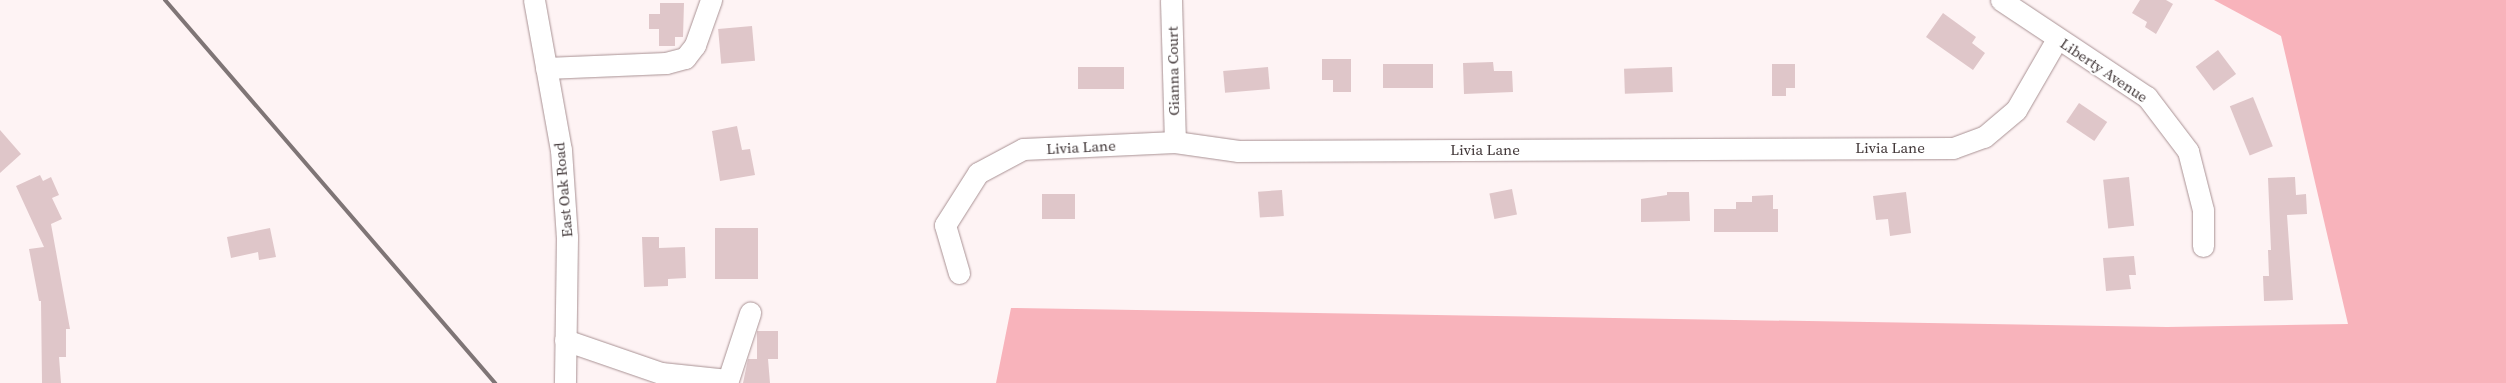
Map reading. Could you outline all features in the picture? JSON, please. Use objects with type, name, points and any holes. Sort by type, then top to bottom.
[{"type":"street","name":"East Oak Road","points":[[534,0],[561,150],[566,224],[565,383]]},
{"type":"street","points":[[546,68],[666,64],[685,58],[695,45],[711,0]]},
{"type":"street","name":"Gianna Court","points":[[1172,0],[1175,142]]},
{"type":"street","name":"Liberty Avenue","points":[[2001,0],[2147,97],[2188,151],[2203,210],[2203,246]]},
{"type":"street","name":"Livia Lane","points":[[958,273],[945,225],[978,173],[1024,149],[1175,142],[1238,151],[1953,148],[1984,136],[2016,110],[2057,39]]},
{"type":"street","points":[[566,340],[661,373],[728,380],[750,312]]},
{"type":"shaded area","points":[[2214,0],[2506,0],[2506,383],[996,383],[1011,308],[2167,327],[2348,324],[2281,36]]},
{"type":"building","points":[[2140,0],[2166,0],[2173,4],[2156,34],[2145,27],[2147,22],[2132,13]]},
{"type":"building","points":[[660,3],[684,3],[683,37],[675,37],[675,46],[659,46],[659,29],[649,29],[649,14],[660,14]]},
{"type":"building","points":[[1943,13],[1976,37],[1972,43],[1985,53],[1973,70],[1926,37]]},
{"type":"building","points":[[752,26],[755,61],[721,64],[718,29]]},
{"type":"building","points":[[2218,50],[2236,74],[2214,91],[2196,67]]},
{"type":"building","points":[[1322,59],[1351,59],[1351,92],[1333,92],[1333,80],[1322,80]]},
{"type":"building","points":[[1493,62],[1494,71],[1512,71],[1513,92],[1464,94],[1463,63]]},
{"type":"building","points":[[1383,64],[1433,64],[1433,88],[1383,88]]},
{"type":"building","points":[[1772,64],[1795,64],[1795,88],[1786,88],[1786,96],[1772,96]]},
{"type":"building","points":[[1078,67],[1124,67],[1124,89],[1078,89]]},
{"type":"building","points":[[1268,67],[1270,89],[1225,93],[1223,71]]},
{"type":"building","points":[[1672,67],[1673,92],[1625,94],[1624,69]]},
{"type":"building","points":[[2253,97],[2273,146],[2250,156],[2230,106]]},
{"type":"building","points":[[2079,103],[2107,122],[2094,141],[2066,122]]},
{"type":"building","points":[[737,126],[742,150],[750,149],[755,175],[720,181],[712,131]]},
{"type":"building","points":[[0,130],[21,154],[0,173]]},
{"type":"building","points":[[40,175],[43,181],[51,177],[59,195],[52,198],[62,219],[51,224],[70,329],[66,329],[66,357],[59,357],[61,383],[42,383],[41,301],[39,301],[29,249],[44,247],[16,186]]},
{"type":"building","points":[[2129,177],[2134,226],[2108,228],[2103,180]]},
{"type":"building","points":[[2295,177],[2296,195],[2306,194],[2307,214],[2287,215],[2293,300],[2264,301],[2263,276],[2269,276],[2268,250],[2271,250],[2268,178]]},
{"type":"building","points":[[1512,189],[1517,215],[1494,219],[1489,193]]},
{"type":"building","points":[[1282,190],[1284,216],[1260,218],[1258,192]]},
{"type":"building","points":[[1667,192],[1689,192],[1690,221],[1641,222],[1641,199],[1667,195]]},
{"type":"building","points":[[1906,192],[1911,233],[1890,236],[1888,219],[1876,220],[1873,196]]},
{"type":"building","points":[[1042,194],[1075,194],[1075,219],[1042,219]]},
{"type":"building","points":[[1773,195],[1773,209],[1778,209],[1778,232],[1714,232],[1714,209],[1736,209],[1736,202],[1752,202],[1752,196]]},
{"type":"building","points":[[270,228],[276,257],[259,260],[258,252],[231,258],[227,237]]},
{"type":"building","points":[[715,228],[758,228],[758,279],[715,279]]},
{"type":"building","points":[[642,237],[659,237],[659,248],[685,247],[686,278],[668,279],[668,286],[644,287]]},
{"type":"building","points":[[2134,256],[2136,275],[2129,275],[2131,289],[2106,291],[2103,258]]},
{"type":"building","points":[[757,331],[778,331],[778,359],[768,359],[770,383],[743,383],[748,359],[757,359]]},
{"type":"railway","points":[[165,0],[495,383]]}]
